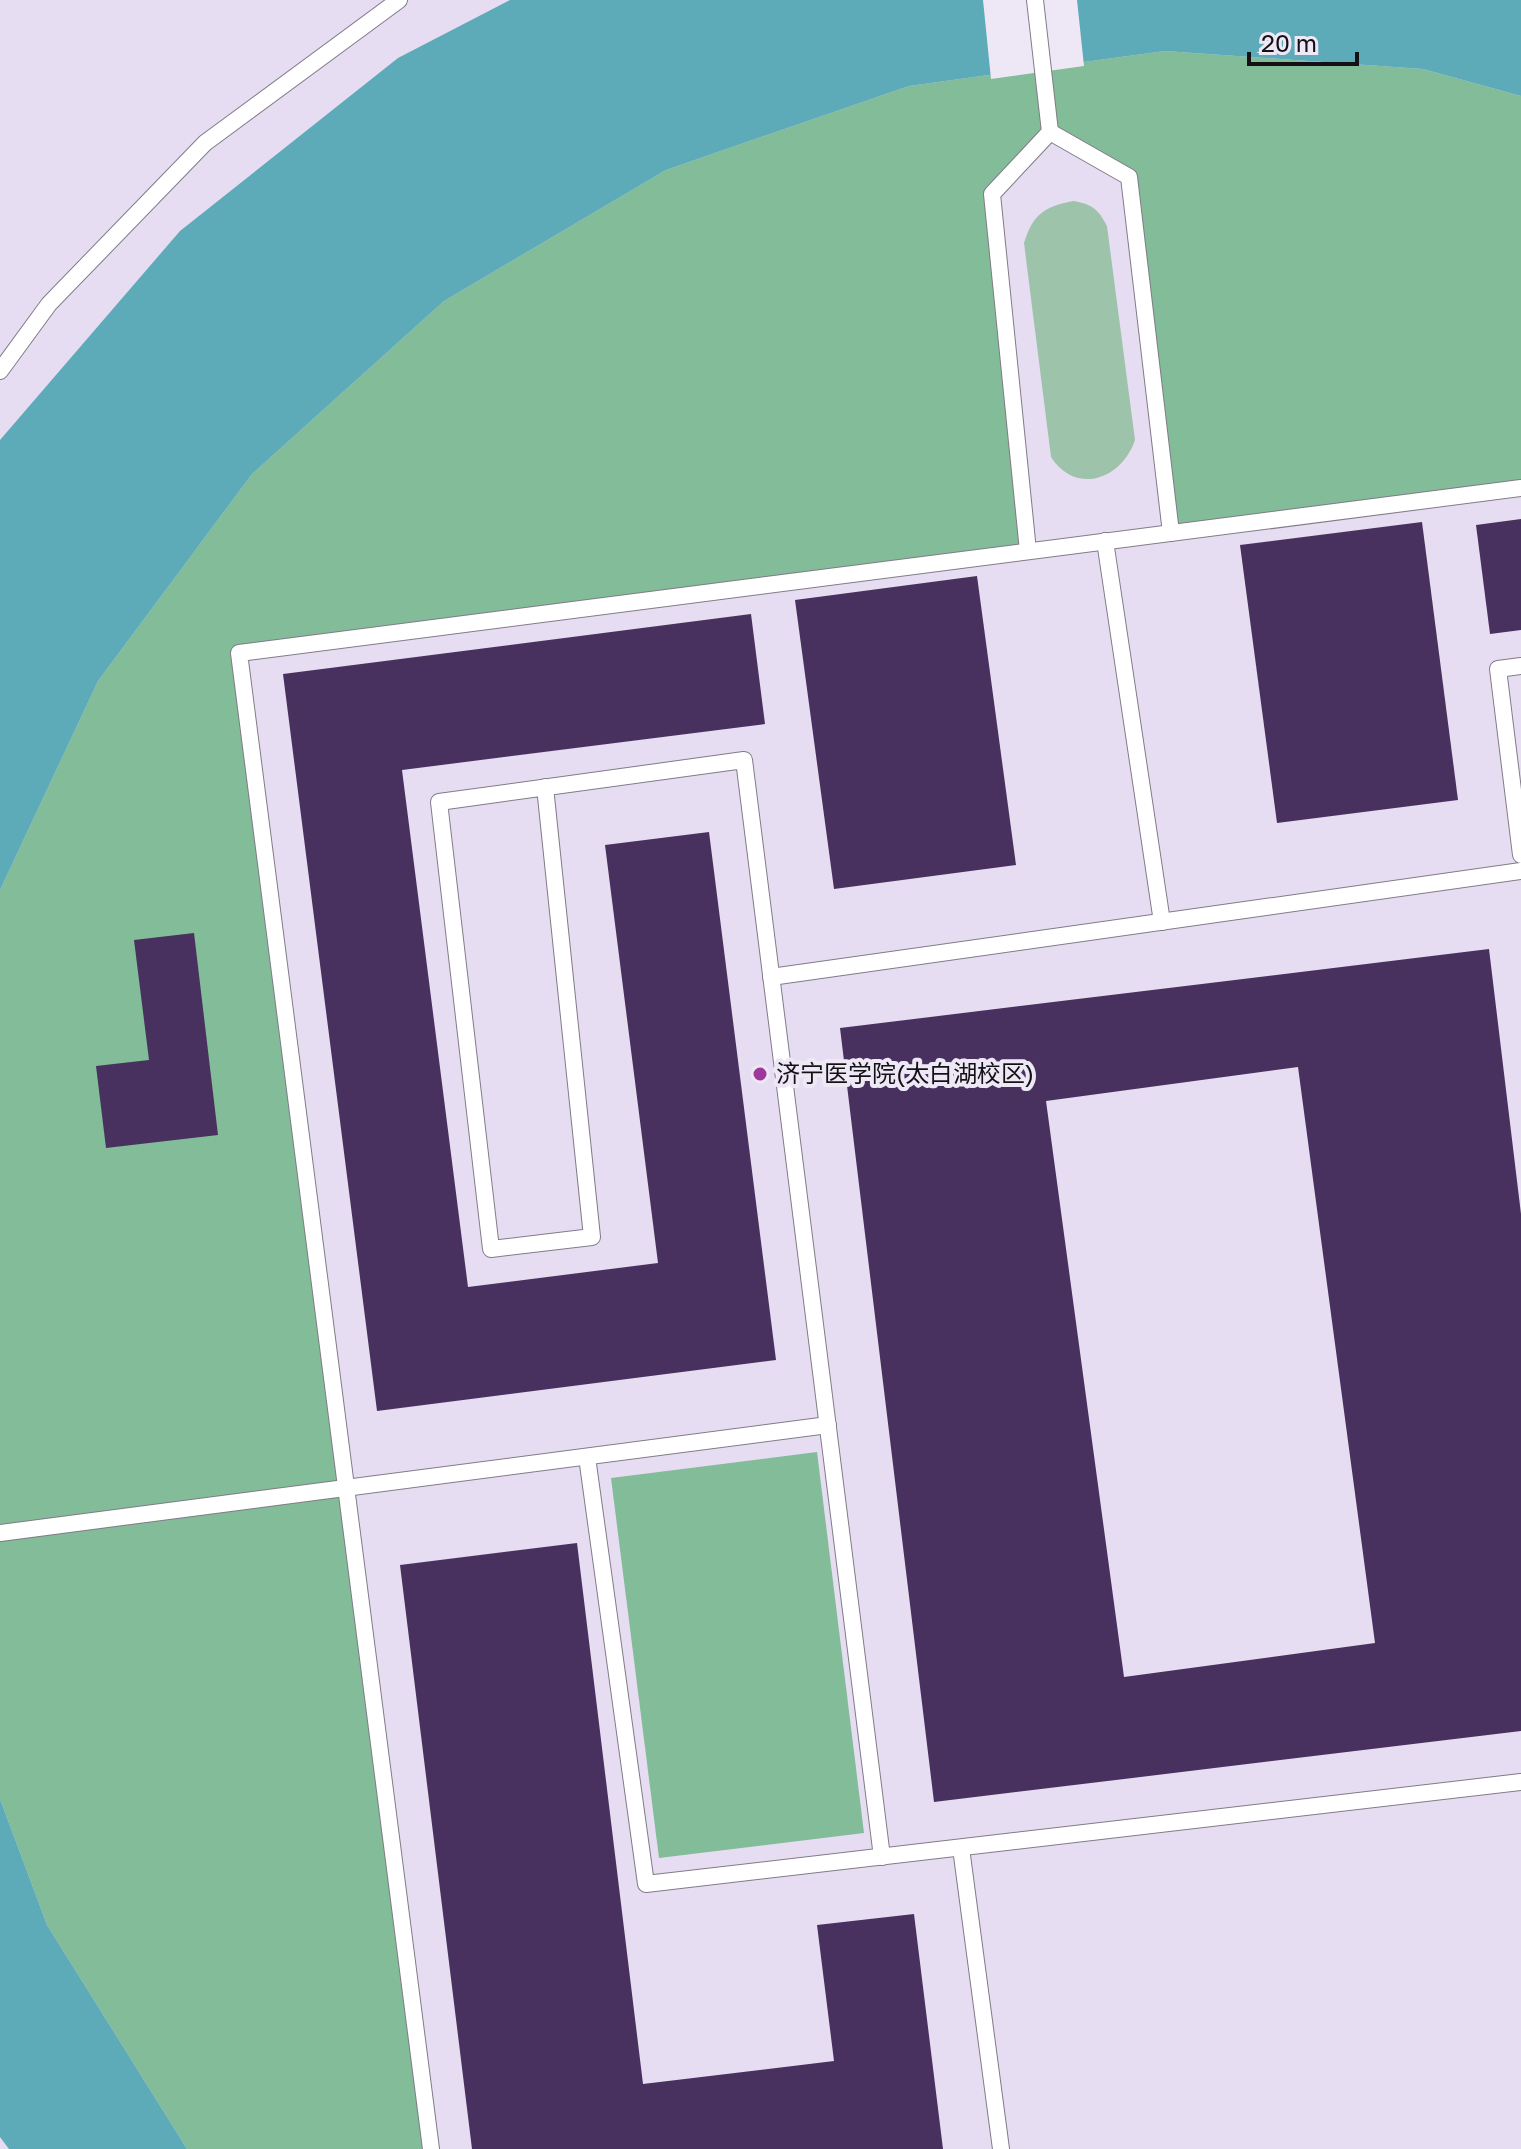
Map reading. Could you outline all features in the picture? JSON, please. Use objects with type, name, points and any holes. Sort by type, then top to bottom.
[{"type":"lane","points":[[0,371],[49,304],[205,143],[399,0]]},
{"type":"lane","points":[[1028,551],[992,194],[1050,132],[1035,0]]},
{"type":"lane","points":[[1050,132],[1129,177],[1171,533]]},
{"type":"lane","points":[[431,2149],[239,653],[1521,488]]},
{"type":"lane","points":[[1105,541],[1162,922]]},
{"type":"lane","points":[[1521,666],[1498,669],[1521,855]]},
{"type":"lane","points":[[545,787],[592,1237],[491,1249],[439,802],[545,787],[744,760],[882,1857]]},
{"type":"lane","points":[[771,977],[1521,871]]},
{"type":"lane","points":[[0,1533],[828,1425]]},
{"type":"lane","points":[[587,1457],[646,1884],[1521,1782]]},
{"type":"lane","points":[[961,1848],[1001,2149]]},
{"type":"shaded area","name":"济宁医学院(太白湖校区)","points":[[0,0],[1521,0],[1521,2149],[0,2149]]},
{"type":"green space","points":[[1165,51],[1423,69],[1521,96],[1521,488],[1171,533],[1129,178],[1050,132],[992,194],[1028,551],[239,653],[431,2149],[187,2149],[47,1925],[0,1799],[0,890],[98,681],[252,474],[444,301],[666,170],[909,86]]},
{"type":"green space","points":[[1073,201],[1094,208],[1107,226],[1135,440],[1120,465],[1098,478],[1085,479],[1061,469],[1051,457],[1024,243],[1031,225],[1041,213]]},
{"type":"green space","points":[[817,1452],[864,1833],[659,1858],[611,1478]]},
{"type":"water","points":[[510,0],[1521,0],[1521,96],[1423,69],[1165,51],[909,86],[666,170],[444,301],[252,474],[98,681],[0,890],[0,440],[180,231],[398,58]]},
{"type":"water","points":[[0,1799],[47,1925],[187,2149],[9,2149],[0,2137]]},
{"type":"pier","points":[[983,0],[1077,0],[1084,66],[991,79]]},
{"type":"building","points":[[1521,519],[1521,630],[1490,634],[1476,525]]},
{"type":"building","points":[[1422,522],[1458,800],[1277,823],[1240,545]]},
{"type":"building","points":[[977,576],[1016,865],[834,889],[795,600]]},
{"type":"building","points":[[751,614],[765,724],[402,770],[468,1287],[658,1263],[605,845],[709,832],[776,1360],[377,1411],[283,674]]},
{"type":"building","points":[[194,933],[218,1135],[106,1148],[96,1066],[149,1060],[134,940]]},
{"type":"building","points":[[1489,949],[1521,1214],[1521,1731],[934,1802],[840,1028]],"holes":[[[1298,1067],[1375,1643],[1124,1677],[1046,1101]]]},
{"type":"building","points":[[577,1543],[643,2084],[834,2061],[817,1925],[914,1914],[943,2149],[472,2149],[400,1565]]},
{"type":"place","name":"济宁医学院(太白湖校区)","points":[[760,1074]]}]
